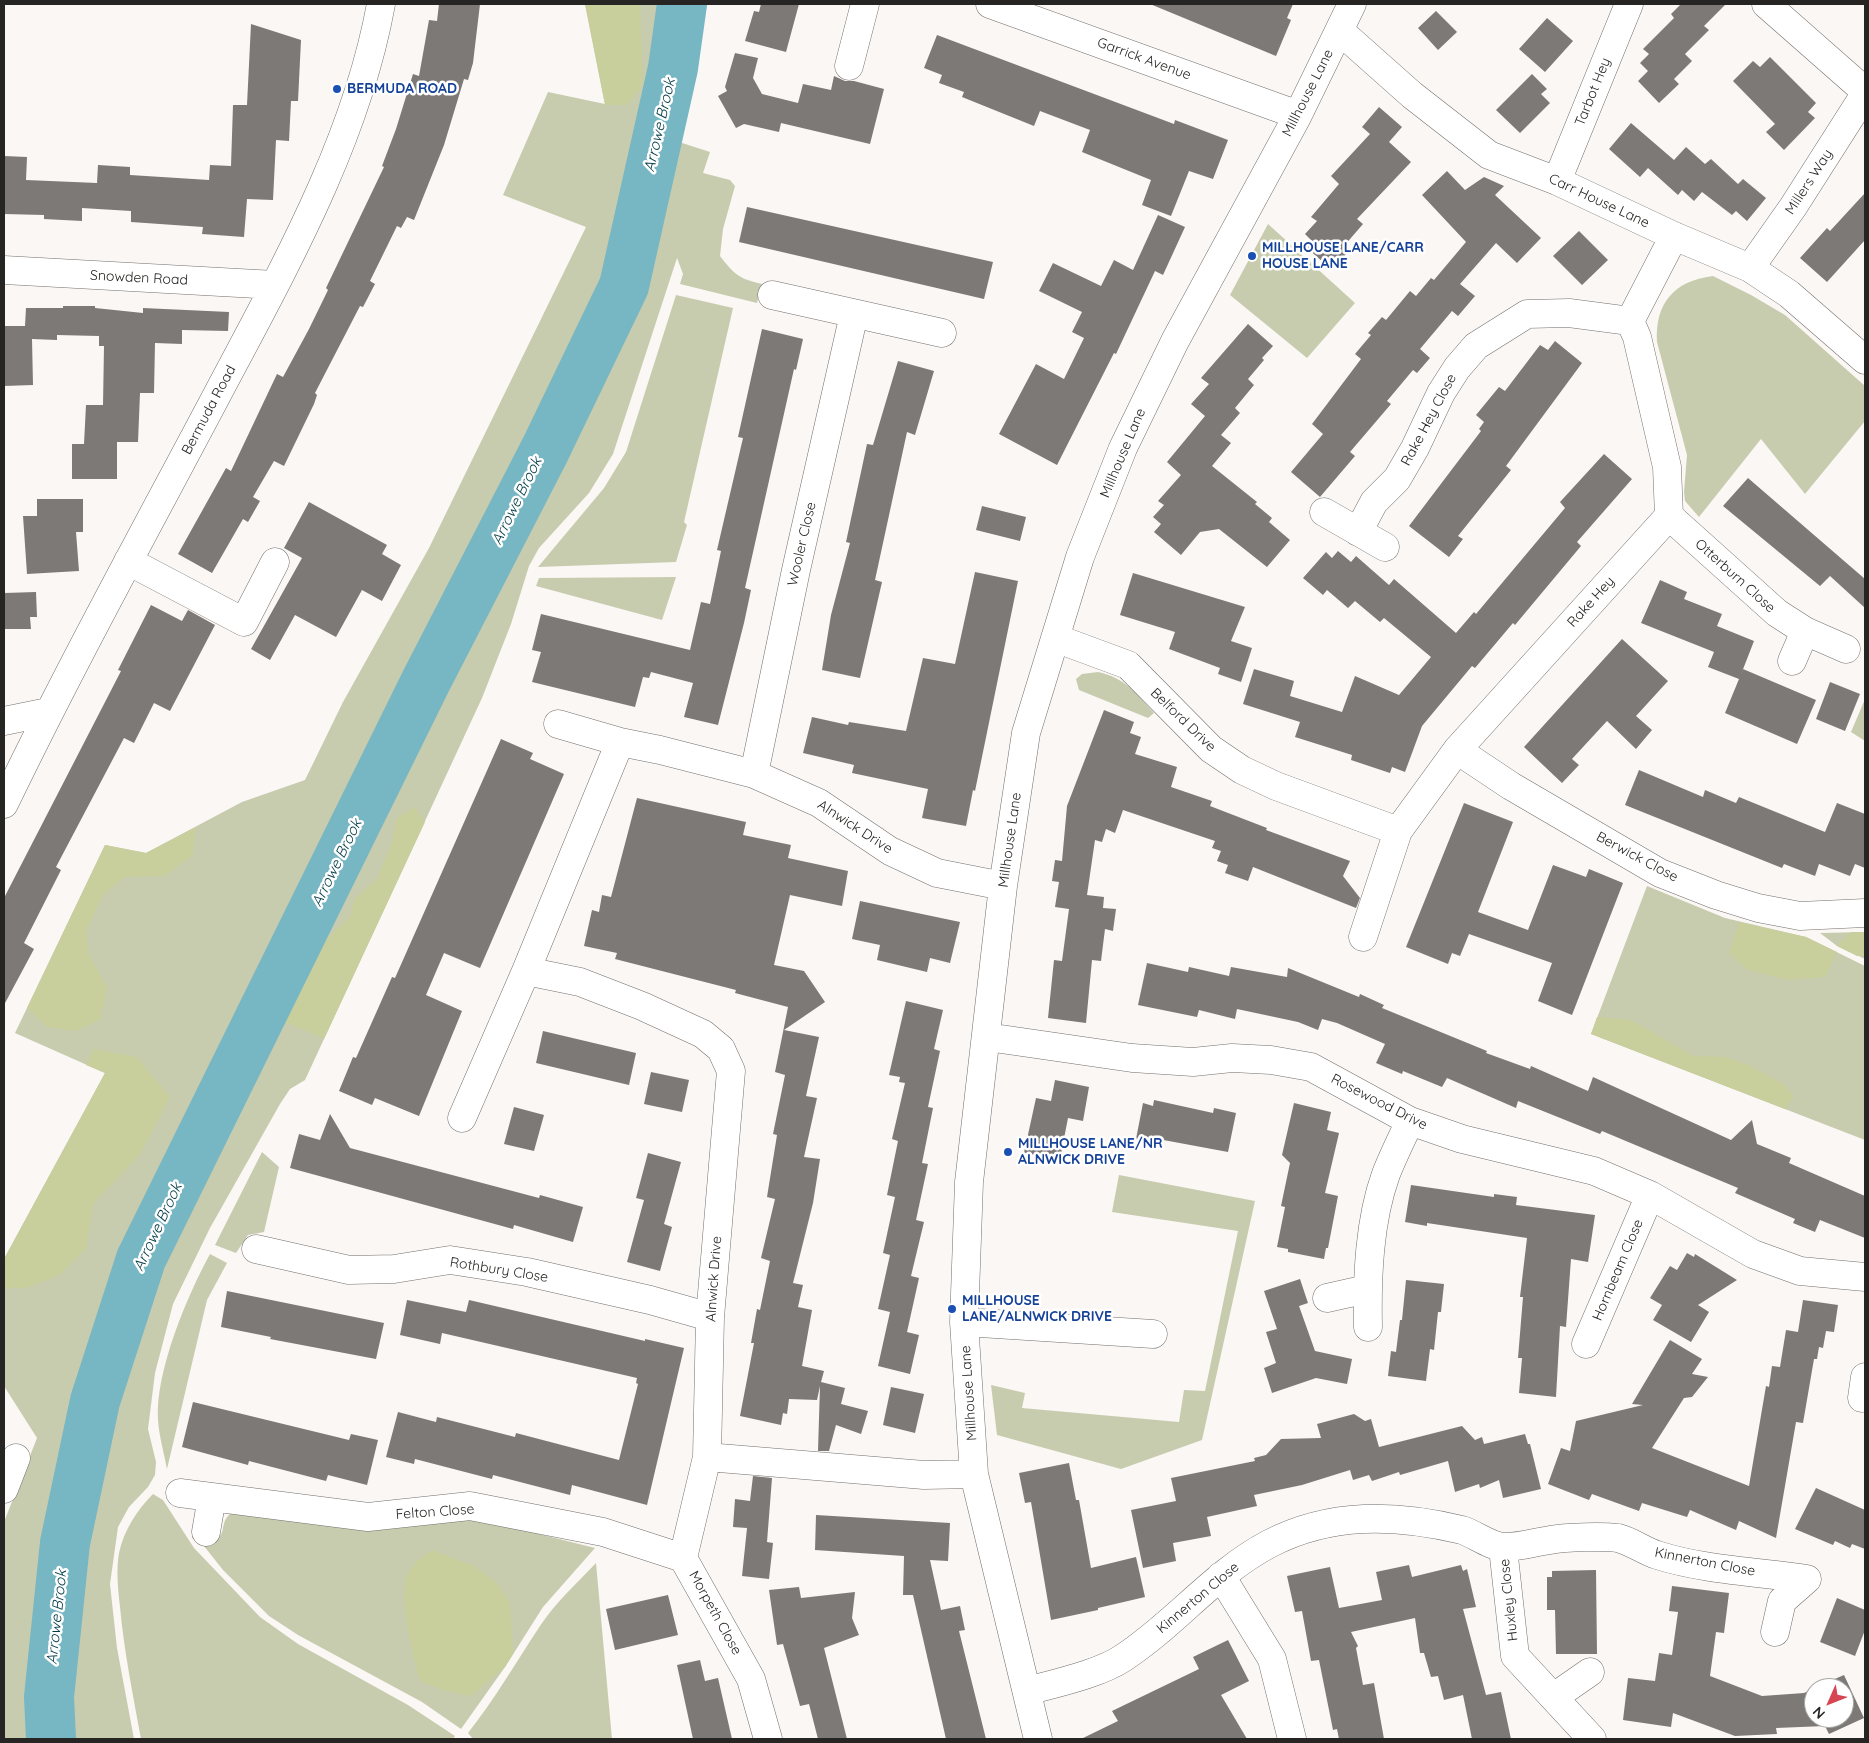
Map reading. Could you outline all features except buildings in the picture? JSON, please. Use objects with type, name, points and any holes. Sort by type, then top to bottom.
[{"type":"street","name":"Bermuda Road","points":[[4,804],[48,712],[275,285],[345,132],[376,30],[381,4]]},
{"type":"street","points":[[849,66],[865,4]]},
{"type":"street","name":"Garrick Avenue","points":[[990,4],[1298,115]]},
{"type":"street","name":"Millhouse Lane","points":[[1038,1739],[974,1474],[964,1322],[969,1182],[988,1037],[1003,886],[1026,733],[1080,558],[1123,448],[1175,341],[1298,115],[1352,4]]},
{"type":"street","name":"Tarbot Hey","points":[[1557,181],[1629,4]]},
{"type":"street","name":"Millers Way","points":[[1750,268],[1793,207],[1865,93],[1766,4]]},
{"type":"street","name":"Carr House Lane","points":[[1340,31],[1412,95],[1488,155],[1557,181],[1674,236],[1750,268],[1789,294],[1865,360]]},
{"type":"street","points":[[1669,516],[1667,467],[1637,337],[1630,321],[1674,236]]},
{"type":"street","name":"Snowden Road","points":[[4,270],[275,285]]},
{"type":"street","points":[[772,295],[942,333]]},
{"type":"street","name":"Rake Hey Close","points":[[1358,532],[1374,502],[1397,480],[1415,448],[1441,393],[1457,368],[1476,346],[1527,314],[1569,312],[1630,321]]},
{"type":"street","name":"Wooler Close","points":[[754,774],[796,570],[854,314]]},
{"type":"street","points":[[1324,512],[1385,547]]},
{"type":"street","name":"Otterburn Close","points":[[1669,516],[1777,614],[1805,631],[1846,649]]},
{"type":"street","name":"Rake Hey","points":[[1363,937],[1398,831],[1457,750],[1669,516]]},
{"type":"street","points":[[128,562],[244,622],[275,562]]},
{"type":"street","points":[[1792,660],[1805,631]]},
{"type":"street","name":"Belford Drive","points":[[1055,638],[1128,665],[1211,749],[1242,770],[1276,786],[1398,831]]},
{"type":"street","points":[[4,721],[48,712]]},
{"type":"street","name":"Alnwick Drive","points":[[558,724],[620,742],[660,750],[754,774],[819,803],[890,851],[937,873],[1003,886]]},
{"type":"street","points":[[462,1118],[526,971],[620,742]]},
{"type":"street","name":"Berwick Close","points":[[1457,750],[1511,786],[1660,873],[1716,895],[1758,908],[1792,915],[1865,913]]},
{"type":"street","name":"Alnwick Drive","points":[[526,971],[580,982],[642,1006],[703,1034],[721,1049],[731,1071],[710,1317],[708,1457]]},
{"type":"street","name":"Rosewood Drive","points":[[988,1037],[1132,1058],[1193,1062],[1232,1058],[1271,1060],[1311,1067],[1410,1121],[1462,1140],[1594,1170],[1650,1195],[1753,1254],[1800,1271],[1865,1278]]},
{"type":"street","points":[[1368,1327],[1368,1289],[1375,1217],[1386,1175],[1410,1121]]},
{"type":"street","name":"Hornbeam Close","points":[[1586,1344],[1650,1195]]},
{"type":"street","name":"Rothbury Close","points":[[256,1250],[349,1270],[394,1269],[450,1260],[527,1272],[650,1300],[710,1317]]},
{"type":"street","points":[[1327,1298],[1368,1289]]},
{"type":"street","points":[[964,1322],[1153,1334]]},
{"type":"street","points":[[708,1457],[924,1475],[974,1474]]},
{"type":"street","name":"Morpeth Close","points":[[708,1457],[683,1558],[751,1679],[768,1739]]},
{"type":"street","points":[[4,1487],[16,1458]]},
{"type":"street","name":"Felton Close","points":[[180,1493],[368,1517],[470,1506],[603,1532],[683,1558]]},
{"type":"street","points":[[206,1532],[212,1497]]},
{"type":"street","name":"Kinnerton Close","points":[[1028,1692],[1082,1675],[1122,1659],[1156,1634],[1221,1576],[1269,1544],[1315,1524],[1346,1519],[1406,1519],[1436,1524],[1469,1532],[1503,1548],[1554,1539],[1619,1538],[1666,1557],[1806,1579],[1782,1601],[1775,1632]]},
{"type":"street","name":"Huxley Close","points":[[1503,1548],[1515,1656],[1592,1739]]},
{"type":"street","points":[[1221,1576],[1272,1660],[1292,1739]]},
{"type":"street","points":[[1554,1697],[1590,1672]]},
{"type":"green space","points":[[585,4],[705,4],[676,141],[710,152],[703,173],[730,180],[735,186],[723,229],[720,256],[738,275],[762,284],[757,303],[680,284],[683,274],[677,258],[613,454],[589,493],[539,548],[529,566],[511,624],[482,698],[305,1080],[290,1089],[280,1104],[210,1228],[173,1304],[155,1373],[148,1429],[156,1462],[155,1475],[148,1487],[129,1507],[118,1527],[110,1584],[117,1648],[134,1739],[4,1739],[4,1522],[37,1438],[4,1386],[4,1259],[105,1073],[15,1033],[105,845],[146,853],[242,802],[305,780],[343,702],[429,548],[586,227],[503,195],[548,92],[605,104]]},
{"type":"green space","points":[[585,4],[640,4],[643,85],[627,105],[605,105]]},
{"type":"green space","points":[[1268,224],[1355,303],[1307,358],[1230,295]]},
{"type":"green space","points":[[1713,276],[1785,315],[1865,386],[1865,421],[1805,494],[1761,439],[1699,517],[1685,501],[1687,455],[1657,342],[1657,328],[1663,306],[1677,289],[1687,283]]},
{"type":"green space","points":[[676,295],[733,308],[684,522],[687,525],[676,562],[538,567],[604,488],[626,452]]},
{"type":"green space","points":[[676,577],[662,620],[536,586],[539,578]]},
{"type":"green space","points":[[1098,672],[1123,682],[1154,713],[1148,718],[1079,690],[1076,679],[1082,674]]},
{"type":"green space","points":[[1865,699],[1865,741],[1851,732]]},
{"type":"green space","points":[[414,807],[425,822],[324,1039],[281,1020],[291,998],[294,972],[351,915],[354,899],[377,879],[392,842],[396,819]]},
{"type":"green space","points":[[196,827],[192,856],[165,876],[125,877],[103,895],[86,931],[88,953],[107,988],[100,1020],[76,1031],[47,1027],[27,1008],[105,845],[146,853]]},
{"type":"green space","points":[[1647,886],[1725,918],[1806,937],[1865,966],[1865,1140],[1591,1034]]},
{"type":"green space","points":[[1739,922],[1806,937],[1837,952],[1825,977],[1787,980],[1746,969],[1729,953]]},
{"type":"green space","points":[[1851,932],[1865,932],[1865,956],[1857,956],[1837,946]]},
{"type":"green space","points":[[1865,932],[1865,959],[1837,946],[1820,933]]},
{"type":"green space","points":[[1597,1017],[1631,1020],[1694,1056],[1725,1057],[1749,1065],[1783,1084],[1794,1096],[1785,1109],[1591,1034]]},
{"type":"green space","points":[[93,1049],[137,1057],[170,1097],[140,1155],[93,1204],[86,1249],[60,1275],[26,1288],[4,1288],[4,1259],[105,1073],[86,1065]]},
{"type":"green space","points":[[262,1152],[279,1167],[264,1232],[248,1235],[236,1253],[215,1245]]},
{"type":"green space","points":[[1119,1175],[1255,1201],[1202,1440],[1121,1469],[997,1435],[991,1385],[1025,1393],[1022,1408],[1179,1422],[1184,1390],[1205,1391],[1238,1231],[1112,1212]]},
{"type":"green space","points":[[210,1254],[227,1263],[207,1300],[167,1469],[158,1420],[158,1401],[162,1380],[174,1335]]},
{"type":"green space","points":[[153,1494],[163,1500],[194,1548],[260,1617],[298,1644],[408,1705],[455,1736],[453,1739],[141,1739],[124,1640],[118,1566],[121,1545],[128,1528]]},
{"type":"green space","points":[[234,1511],[430,1520],[483,1520],[595,1548],[543,1607],[505,1667],[461,1729],[422,1702],[298,1635],[269,1616],[223,1570],[200,1541],[218,1538],[223,1530],[225,1521]]},
{"type":"green space","points":[[432,1550],[474,1566],[497,1583],[510,1603],[513,1654],[505,1667],[471,1696],[446,1691],[420,1681],[414,1659],[408,1630],[404,1588],[406,1578],[411,1569]]},
{"type":"green space","points":[[596,1563],[612,1739],[473,1739],[468,1733],[546,1617]]},
{"type":"waterway","name":"Arrowe Brook","points":[[51,1739],[49,1697],[65,1543],[95,1401],[141,1259],[426,681],[545,450],[624,286],[673,68],[682,4]]},
{"type":"place","name":"BERMUDA ROAD","points":[[337,89]]},
{"type":"place","name":"MILLHOUSE LANE/CARR HOUSE LANE","points":[[1252,256]]},
{"type":"place","name":"MILLHOUSE LANE/NR ALNWICK DRIVE","points":[[1008,1152]]},
{"type":"place","name":"MILLHOUSE LANE/ALNWICK DRIVE","points":[[952,1309]]}]
